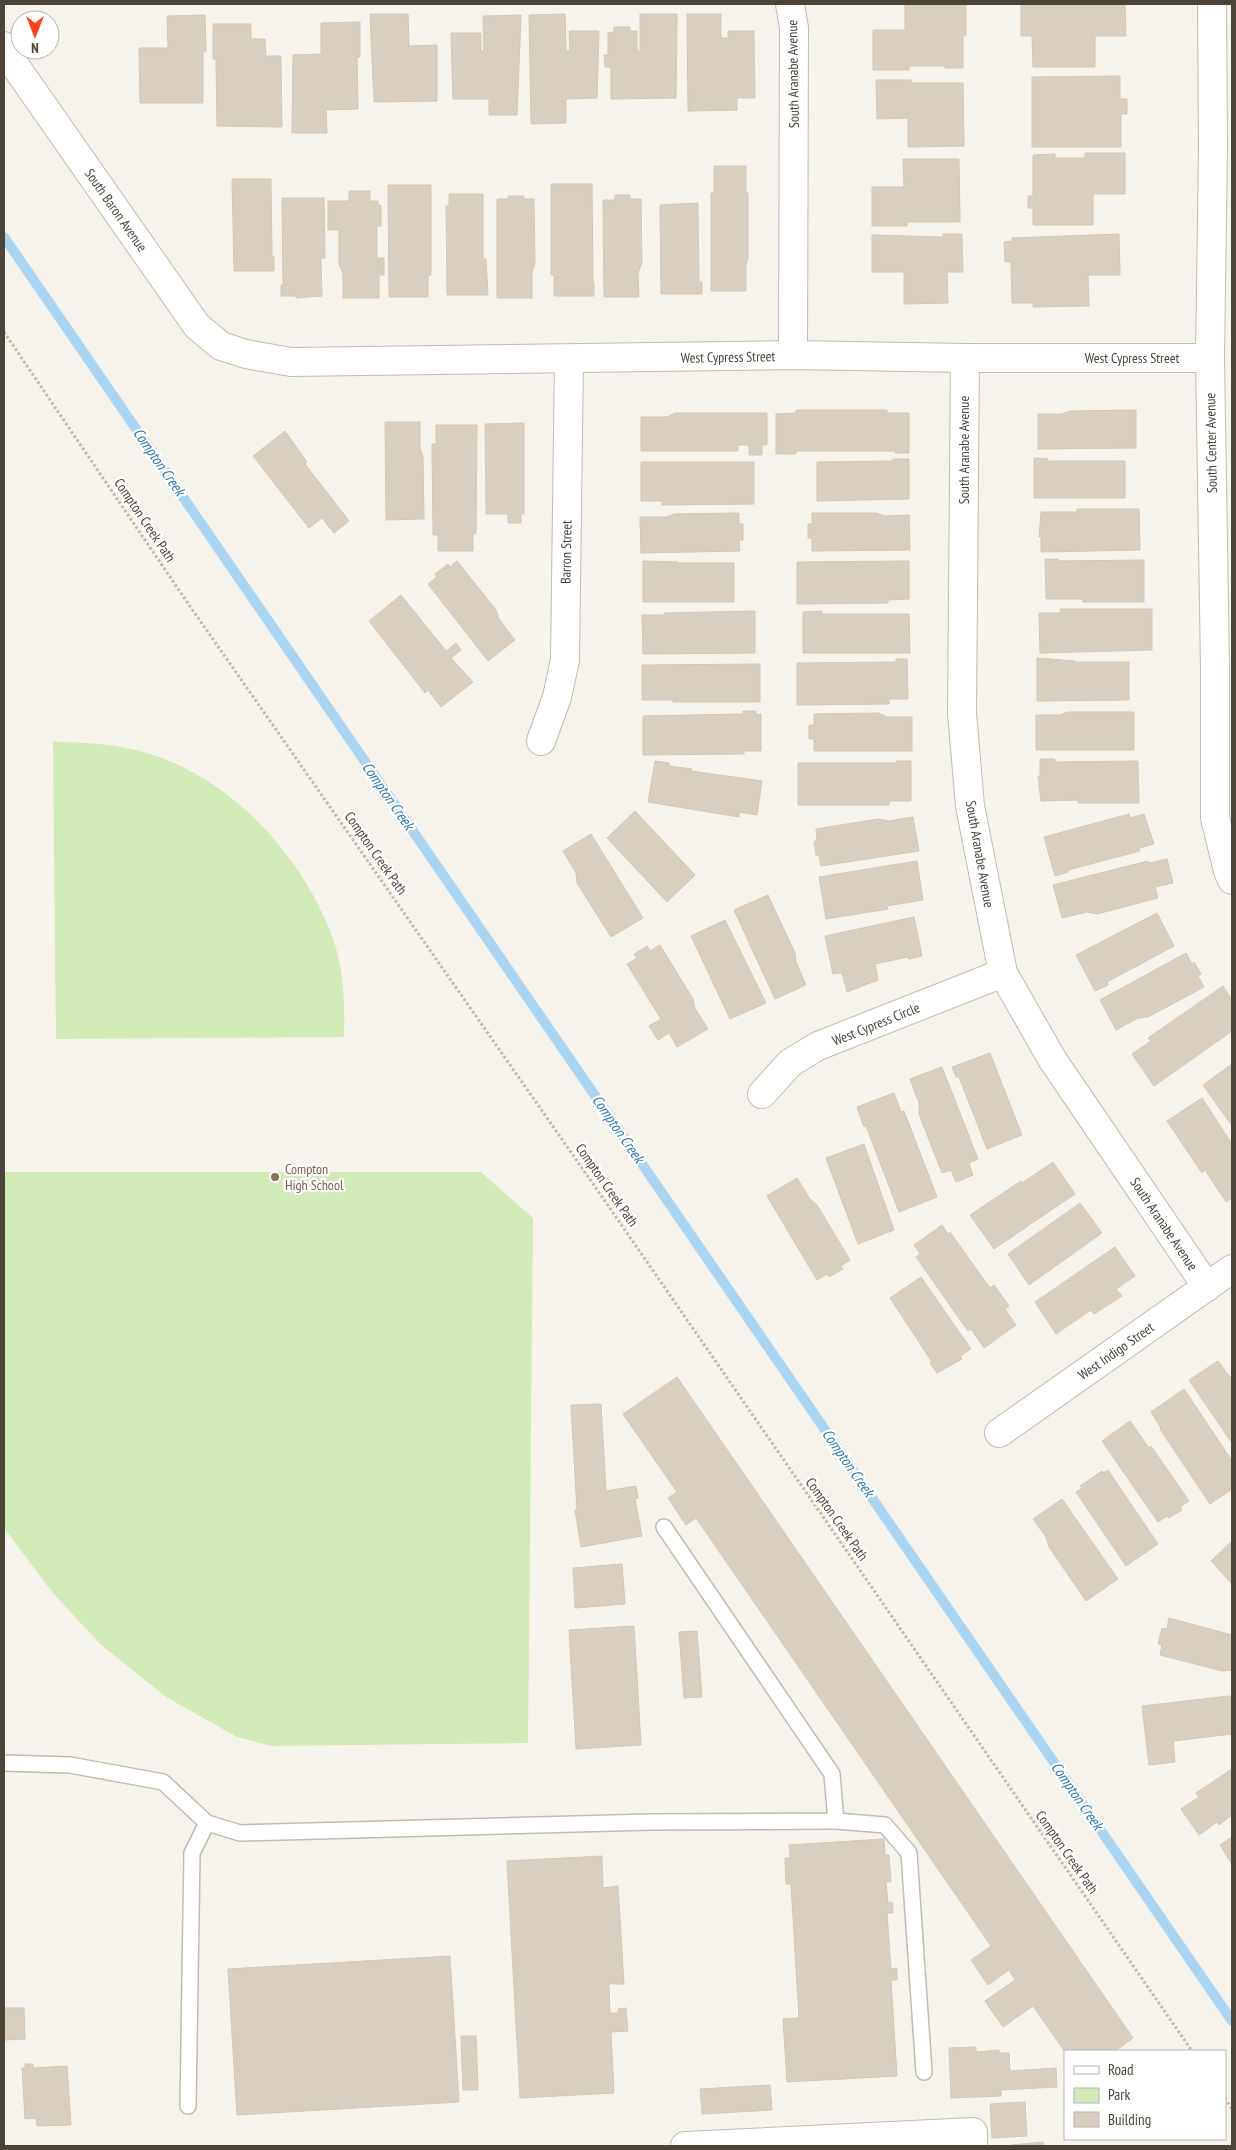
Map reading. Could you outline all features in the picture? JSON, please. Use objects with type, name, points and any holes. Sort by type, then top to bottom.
[{"type":"street","name":"South Aranabe Avenue","points":[[790,4],[794,28],[793,355]]},
{"type":"street","name":"South Center Avenue","points":[[1212,4],[1222,147],[1210,358],[1224,668],[1216,818],[1228,872],[1232,880]]},
{"type":"street","name":"South Baron Avenue","points":[[4,46],[9,57],[197,326],[221,346],[246,354]]},
{"type":"street","name":"West Cypress Street","points":[[246,354],[291,362],[793,355],[965,358],[1210,358]]},
{"type":"street","name":"South Aranabe Avenue","points":[[965,358],[962,713],[970,806],[1003,973],[1052,1059],[1207,1287]]},
{"type":"street","name":"Barron Street","points":[[541,741],[557,697],[565,660],[569,359]]},
{"type":"street","name":"West Cypress Circle","points":[[762,1094],[790,1063],[818,1046],[1003,973]]},
{"type":"street","name":"West Indigo Street","points":[[999,1433],[1232,1269]]},
{"type":"street","points":[[685,2146],[973,2132],[973,2146]]},
{"type":"lane","points":[[664,1527],[832,1774],[836,1821]]},
{"type":"lane","points":[[4,1763],[70,1765],[163,1782],[207,1823],[240,1833],[651,1822],[836,1821],[885,1825],[910,1853],[924,2072]]},
{"type":"lane","points":[[188,2106],[192,1853],[207,1823]]},
{"type":"path","name":"Compton Creek Path","points":[[4,332],[187,602],[592,1183],[1191,2050]]},
{"type":"green space","points":[[53,742],[90,743],[126,748],[150,754],[180,766],[209,782],[236,802],[261,825],[283,850],[303,878],[332,936],[339,960],[343,986],[344,1037],[56,1039]]},
{"type":"green space","points":[[4,1172],[481,1172],[533,1218],[528,1743],[271,1746],[237,1737],[166,1697],[101,1645],[53,1593],[4,1528]]},
{"type":"building","points":[[905,4],[966,4],[966,35],[963,35],[963,68],[909,66],[909,70],[873,70],[873,30],[905,30]]},
{"type":"building","points":[[1021,4],[1125,4],[1126,36],[1095,36],[1095,67],[1033,67],[1032,36],[1021,36]]},
{"type":"building","points":[[370,14],[408,14],[409,46],[437,45],[437,101],[374,102]]},
{"type":"building","points":[[565,14],[566,51],[570,51],[569,31],[599,31],[597,98],[566,99],[566,123],[531,124],[529,15]]},
{"type":"building","points":[[640,14],[677,14],[676,98],[611,99],[611,67],[605,67],[604,55],[608,55],[608,33],[614,32],[614,27],[630,27],[630,31],[637,31],[637,51],[640,51]]},
{"type":"building","points":[[687,14],[721,14],[721,38],[728,38],[728,31],[754,31],[755,98],[737,98],[737,110],[688,111]]},
{"type":"building","points":[[205,15],[206,51],[203,51],[203,103],[140,103],[139,48],[168,48],[167,16]]},
{"type":"building","points":[[521,15],[517,115],[489,115],[489,99],[453,99],[451,33],[481,33],[481,51],[484,51],[483,16]]},
{"type":"building","points":[[360,22],[360,57],[357,57],[358,109],[326,110],[327,133],[292,133],[293,55],[321,54],[321,23]]},
{"type":"building","points":[[213,24],[251,24],[251,39],[265,39],[266,56],[281,56],[282,127],[217,126],[216,59],[213,59]]},
{"type":"building","points":[[1120,76],[1120,99],[1127,99],[1127,114],[1121,114],[1121,147],[1032,147],[1032,77]]},
{"type":"building","points":[[876,80],[911,80],[911,83],[963,83],[964,146],[908,147],[908,118],[877,119]]},
{"type":"building","points":[[1085,153],[1125,153],[1125,194],[1093,194],[1093,225],[1033,225],[1033,208],[1028,208],[1028,196],[1033,196],[1033,155],[1055,154],[1055,158],[1085,158]]},
{"type":"building","points":[[903,159],[959,159],[960,222],[907,222],[907,226],[872,226],[872,187],[904,187]]},
{"type":"building","points":[[714,166],[746,166],[748,257],[746,265],[746,291],[711,291],[711,193],[714,193]]},
{"type":"building","points":[[232,179],[271,179],[272,257],[274,257],[274,271],[234,271]]},
{"type":"building","points":[[551,184],[592,184],[594,296],[554,296],[554,275],[551,275]]},
{"type":"building","points":[[388,185],[431,185],[431,275],[428,275],[428,297],[389,297]]},
{"type":"building","points":[[349,191],[370,191],[370,201],[378,201],[378,205],[381,205],[381,226],[377,226],[377,258],[384,258],[384,275],[379,275],[379,298],[343,298],[343,274],[339,264],[339,230],[328,230],[328,201],[349,201]]},
{"type":"building","points":[[449,194],[483,194],[483,259],[486,259],[488,295],[447,295],[446,206],[449,206]]},
{"type":"building","points":[[615,195],[630,195],[630,199],[641,199],[642,262],[638,273],[639,297],[604,297],[603,200],[615,200]]},
{"type":"building","points":[[508,196],[524,196],[524,199],[534,199],[535,263],[532,273],[532,298],[497,298],[497,199],[508,199]]},
{"type":"building","points":[[282,198],[324,198],[325,258],[321,258],[322,296],[296,298],[296,296],[281,296],[281,285],[283,285]]},
{"type":"building","points":[[698,203],[699,282],[702,282],[702,294],[661,294],[660,205]]},
{"type":"building","points":[[943,234],[962,234],[963,272],[947,272],[948,303],[904,304],[904,272],[872,272],[872,235],[943,237]]},
{"type":"building","points":[[1119,234],[1120,275],[1088,275],[1089,306],[1033,307],[1033,303],[1012,303],[1011,262],[1005,262],[1004,242],[1012,241],[1012,238]]},
{"type":"building","points":[[796,410],[887,410],[887,413],[909,413],[909,453],[895,453],[895,451],[796,451],[796,454],[776,454],[776,414],[796,413]]},
{"type":"building","points":[[1136,410],[1136,448],[1038,449],[1038,414],[1061,414],[1071,411]]},
{"type":"building","points":[[675,413],[767,413],[767,445],[762,445],[762,455],[749,455],[749,445],[738,445],[738,451],[641,451],[641,417],[667,417]]},
{"type":"building","points":[[385,422],[420,422],[420,449],[423,456],[424,519],[386,520]]},
{"type":"building","points":[[524,423],[524,514],[521,514],[521,523],[508,523],[508,514],[486,514],[485,424]]},
{"type":"building","points":[[436,425],[477,425],[476,534],[473,534],[473,551],[438,551],[438,535],[433,535],[432,444],[436,444]]},
{"type":"building","points":[[285,431],[307,462],[305,464],[349,521],[334,533],[322,518],[309,528],[253,456]]},
{"type":"building","points":[[1034,458],[1048,459],[1048,461],[1125,461],[1125,498],[1034,498]]},
{"type":"building","points":[[893,459],[909,459],[909,499],[817,501],[817,462],[893,461]]},
{"type":"building","points":[[641,462],[754,462],[754,504],[662,505],[662,501],[641,501]]},
{"type":"building","points":[[1077,509],[1139,509],[1140,550],[1041,552],[1041,537],[1039,537],[1041,512],[1077,512]]},
{"type":"building","points":[[739,513],[739,524],[743,524],[743,540],[739,540],[740,551],[641,553],[640,517],[666,517],[674,514]]},
{"type":"building","points":[[812,513],[909,515],[910,550],[812,551],[812,538],[808,538],[808,524],[812,524]]},
{"type":"building","points":[[1045,559],[1058,559],[1058,561],[1144,560],[1144,602],[1083,602],[1082,599],[1046,599]]},
{"type":"building","points":[[457,561],[496,610],[499,619],[515,640],[488,661],[428,584],[437,577],[435,574],[448,564],[450,567]]},
{"type":"building","points":[[643,561],[734,563],[734,602],[643,602]]},
{"type":"building","points":[[909,561],[909,599],[888,600],[888,603],[797,604],[797,562]]},
{"type":"building","points":[[401,595],[446,651],[456,643],[461,650],[451,658],[473,682],[441,707],[428,690],[425,693],[369,621]]},
{"type":"building","points":[[1060,609],[1152,609],[1152,650],[1040,653],[1039,613],[1061,613]]},
{"type":"building","points":[[755,611],[755,653],[643,654],[642,615]]},
{"type":"building","points":[[822,611],[822,614],[909,614],[910,653],[803,653],[803,612]]},
{"type":"building","points":[[1037,658],[1075,662],[1129,662],[1129,700],[1037,701]]},
{"type":"building","points":[[896,659],[907,659],[908,699],[889,699],[889,704],[797,705],[797,663],[896,662]]},
{"type":"building","points":[[760,664],[760,702],[642,700],[642,665]]},
{"type":"building","points":[[743,711],[756,711],[756,715],[761,714],[761,751],[744,751],[744,754],[643,755],[643,716],[743,714]]},
{"type":"building","points":[[1067,712],[1134,712],[1134,750],[1036,750],[1036,715],[1060,715]]},
{"type":"building","points":[[878,713],[887,717],[912,717],[912,751],[814,751],[814,739],[809,739],[809,725],[814,725],[814,714]]},
{"type":"building","points":[[1040,759],[1055,759],[1055,762],[1138,761],[1139,803],[1078,803],[1078,800],[1041,801],[1038,776],[1040,776]]},
{"type":"building","points":[[655,761],[669,763],[669,766],[692,769],[691,771],[762,781],[757,815],[739,812],[739,817],[648,802]]},
{"type":"building","points":[[896,761],[911,761],[911,801],[889,801],[889,805],[798,805],[798,763],[896,763]]},
{"type":"building","points":[[635,811],[695,875],[667,902],[607,838]]},
{"type":"building","points":[[1129,814],[1130,818],[1144,814],[1154,844],[1139,848],[1140,851],[1068,870],[1068,872],[1055,876],[1044,837]]},
{"type":"building","points":[[913,817],[919,851],[821,866],[819,855],[816,855],[814,841],[817,841],[816,829],[878,819],[889,821]]},
{"type":"building","points":[[591,834],[643,918],[611,937],[577,883],[576,873],[563,851]]},
{"type":"building","points":[[1167,859],[1173,883],[1155,887],[1158,898],[1097,914],[1087,912],[1062,918],[1053,885],[1148,861],[1149,863]]},
{"type":"building","points":[[917,861],[923,900],[887,906],[888,909],[826,919],[819,877]]},
{"type":"building","points":[[768,895],[795,953],[796,962],[806,985],[775,999],[734,910]]},
{"type":"building","points":[[1157,913],[1174,946],[1107,982],[1108,985],[1095,991],[1076,955]]},
{"type":"building","points":[[914,917],[922,956],[875,964],[878,980],[847,992],[842,973],[833,974],[825,936]]},
{"type":"building","points":[[725,920],[766,1003],[730,1019],[691,936]]},
{"type":"building","points":[[660,945],[693,999],[695,1008],[708,1029],[677,1047],[669,1033],[658,1040],[649,1026],[661,1019],[627,964],[637,958],[634,954],[647,946],[650,951]]},
{"type":"building","points":[[1186,953],[1192,964],[1194,962],[1201,974],[1198,976],[1204,987],[1148,1017],[1138,1018],[1116,1030],[1100,1000]]},
{"type":"building","points":[[1223,986],[1232,1000],[1232,1031],[1154,1086],[1132,1054],[1151,1041],[1148,1038]]},
{"type":"building","points":[[990,1053],[1022,1135],[987,1149],[959,1077],[956,1077],[952,1067]]},
{"type":"building","points":[[1232,1064],[1232,1126],[1203,1085]]},
{"type":"building","points":[[942,1067],[978,1159],[969,1163],[973,1175],[956,1182],[951,1170],[942,1173],[919,1114],[919,1103],[910,1079]]},
{"type":"building","points":[[894,1093],[901,1112],[904,1111],[937,1197],[899,1212],[857,1107]]},
{"type":"building","points":[[1202,1098],[1232,1144],[1232,1198],[1226,1202],[1205,1170],[1202,1173],[1167,1121]]},
{"type":"building","points":[[864,1144],[894,1230],[858,1244],[826,1158]]},
{"type":"building","points":[[1053,1162],[1075,1194],[994,1249],[970,1215]]},
{"type":"building","points":[[797,1178],[810,1199],[817,1205],[850,1260],[841,1266],[843,1269],[829,1277],[827,1274],[817,1280],[767,1196]]},
{"type":"building","points":[[1080,1203],[1102,1233],[1029,1285],[1008,1254]]},
{"type":"building","points":[[942,1225],[948,1234],[950,1232],[990,1288],[994,1285],[1009,1306],[1005,1309],[1016,1325],[984,1348],[971,1329],[968,1331],[916,1257],[920,1254],[914,1245]]},
{"type":"building","points":[[1115,1247],[1135,1276],[1116,1289],[1122,1296],[1094,1314],[1091,1310],[1056,1334],[1035,1302]]},
{"type":"building","points":[[921,1277],[971,1349],[960,1356],[962,1359],[937,1373],[930,1363],[932,1362],[890,1298]]},
{"type":"building","points":[[1218,1361],[1232,1380],[1232,1443],[1189,1380]]},
{"type":"building","points":[[677,1377],[1133,2038],[1116,2050],[1064,2051],[1033,2006],[1003,2027],[985,2001],[1015,1980],[1009,1970],[988,1985],[971,1960],[991,1946],[696,1518],[686,1525],[668,1498],[677,1492],[623,1414]]},
{"type":"building","points":[[1184,1389],[1232,1461],[1232,1489],[1210,1504],[1160,1429],[1151,1412]]},
{"type":"building","points":[[601,1404],[606,1491],[636,1486],[638,1498],[635,1499],[642,1536],[581,1547],[575,1510],[577,1510],[571,1405]]},
{"type":"building","points":[[1130,1421],[1149,1448],[1151,1446],[1189,1501],[1180,1507],[1182,1510],[1158,1522],[1102,1441]]},
{"type":"building","points":[[1108,1470],[1158,1544],[1126,1566],[1076,1492],[1082,1488],[1080,1486],[1102,1471],[1103,1473]]},
{"type":"building","points":[[1062,1499],[1118,1579],[1086,1601],[1049,1547],[1046,1537],[1033,1519]]},
{"type":"building","points":[[1232,1541],[1232,1584],[1211,1561]]},
{"type":"building","points":[[622,1564],[625,1604],[575,1608],[573,1568]]},
{"type":"building","points":[[1169,1618],[1232,1635],[1232,1670],[1222,1671],[1160,1655],[1162,1645],[1158,1644],[1162,1628],[1167,1629]]},
{"type":"building","points":[[634,1626],[641,1745],[576,1749],[569,1630]]},
{"type":"building","points":[[697,1631],[702,1697],[684,1698],[679,1632]]},
{"type":"building","points":[[1232,1697],[1232,1734],[1173,1741],[1175,1762],[1149,1765],[1142,1706]]},
{"type":"building","points":[[1232,1769],[1232,1815],[1219,1825],[1217,1822],[1199,1835],[1181,1809],[1199,1797],[1196,1793]]},
{"type":"building","points":[[1232,1837],[1232,1864],[1220,1845]]},
{"type":"building","points":[[884,1839],[885,1855],[889,1855],[891,1882],[886,1882],[888,1903],[892,1902],[893,1913],[887,1913],[891,1969],[897,1968],[897,1980],[891,1980],[897,2076],[787,2082],[783,2019],[799,2018],[791,1884],[786,1884],[785,1858],[790,1858],[789,1845]]},
{"type":"building","points":[[602,1856],[603,1888],[618,1886],[624,1984],[609,1984],[610,2013],[618,2013],[618,2009],[626,2008],[628,2031],[611,2032],[614,2093],[520,2098],[507,1861]]},
{"type":"building","points":[[450,1956],[459,2102],[237,2115],[228,1969]]},
{"type":"building","points":[[4,2008],[24,2008],[25,2039],[4,2040]]},
{"type":"building","points":[[461,2036],[476,2036],[478,2090],[463,2090]]},
{"type":"building","points":[[976,2047],[976,2052],[999,2050],[999,2053],[1009,2053],[1010,2071],[1056,2068],[1057,2087],[1001,2090],[1001,2096],[951,2098],[949,2048]]},
{"type":"building","points":[[25,2064],[33,2064],[33,2068],[67,2066],[71,2125],[37,2126],[36,2118],[25,2119],[22,2068],[25,2068]]},
{"type":"building","points":[[770,2085],[772,2110],[702,2114],[700,2089]]},
{"type":"building","points":[[1025,2102],[1027,2136],[992,2138],[990,2104]]},
{"type":"building","points":[[1043,2142],[1044,2146],[1011,2146],[1011,2145]]},
{"type":"waterway","name":"Compton Creek","points":[[4,237],[1232,2021]]},
{"type":"place","name":"Compton High School","points":[[275,1177]]}]
